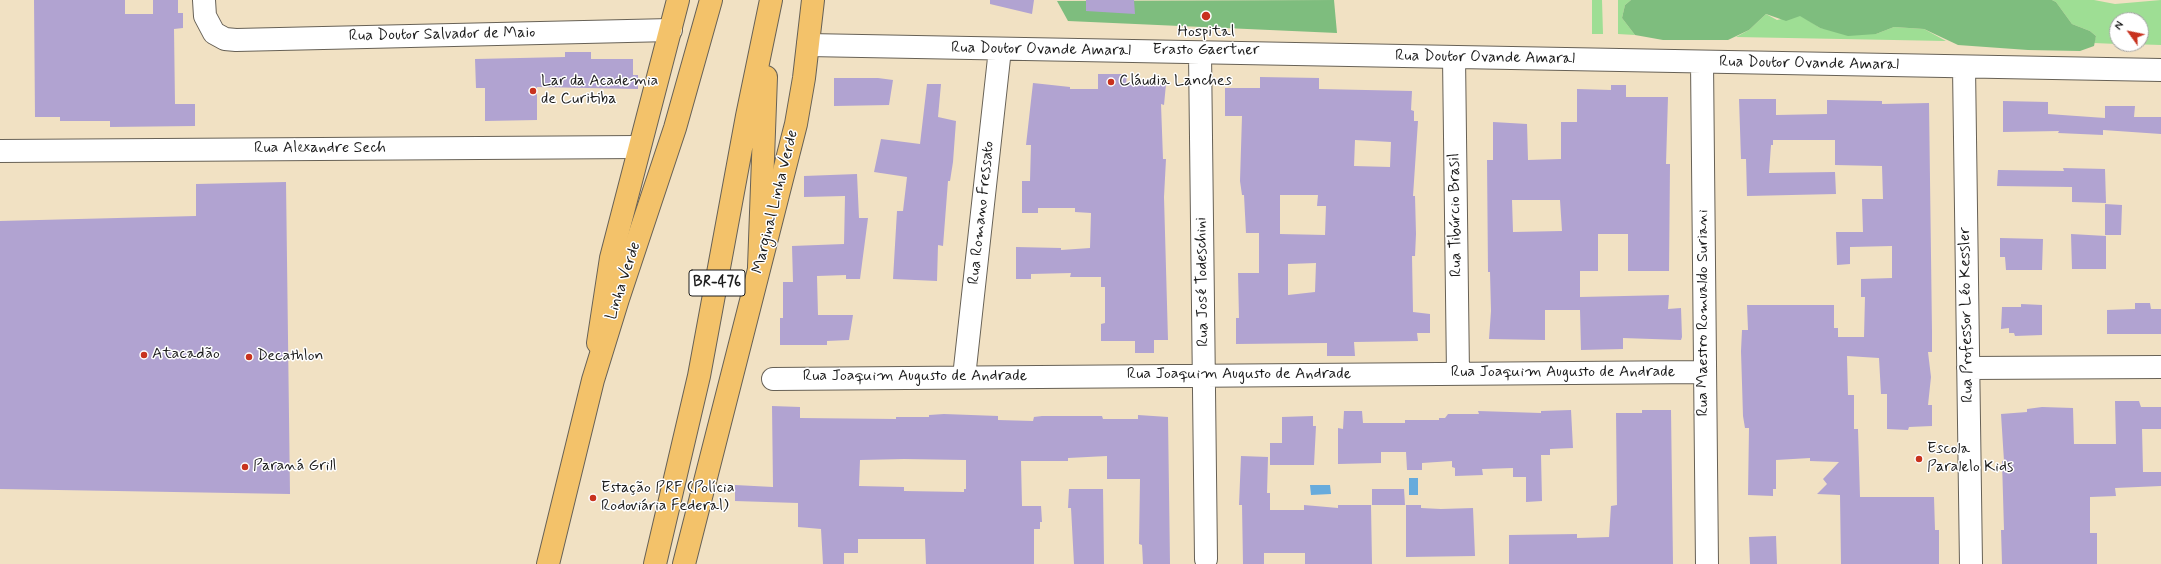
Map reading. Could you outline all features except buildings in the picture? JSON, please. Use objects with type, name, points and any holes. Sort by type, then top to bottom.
[{"type":"main road","points":[[593,380],[611,258],[678,0]]},
{"type":"main road","name":"Linha Verde","points":[[548,564],[593,380],[618,299],[675,128],[711,0]]},
{"type":"main road","name":"Marginal Linha Verde","points":[[684,564],[796,124],[808,46],[813,0]]},
{"type":"main road","points":[[759,267],[770,7]]},
{"type":"main road","name":"BR-476","points":[[655,564],[700,376],[747,116],[770,7]]},
{"type":"street","name":"Rua Doutor Salvador de Maio","points":[[204,0],[205,16],[214,33],[225,38],[236,40],[671,30]]},
{"type":"street","name":"Rua Doutor Ovande Amaral","points":[[808,46],[2161,70]]},
{"type":"street","name":"Rua Romano Fressato","points":[[964,377],[1000,49]]},
{"type":"street","name":"Rua José Todeschini","points":[[1200,53],[1206,559]]},
{"type":"street","name":"Rua Tibúrcio Brasil","points":[[1454,57],[1458,374]]},
{"type":"street","name":"Rua Maestro Romualdo Suriani","points":[[1702,62],[1706,564]]},
{"type":"street","name":"Rua Professor Léo Kessler","points":[[1964,67],[1971,564]]},
{"type":"street","name":"Rua Alexandre Sech","points":[[0,152],[640,147]]},
{"type":"street","points":[[1968,368],[2161,367]]},
{"type":"street","name":"Rua Joaquim Augusto de Andrade","points":[[773,379],[1705,372]]},
{"type":"green space","points":[[1334,0],[1337,33],[1068,21],[1057,1]]},
{"type":"green space","points":[[1592,0],[1602,0],[1603,34],[1592,34]]},
{"type":"green space","points":[[1618,0],[1631,0],[1625,5],[1622,18],[1635,35],[1618,34]]},
{"type":"green space","points":[[1631,0],[2052,0],[2056,2],[2072,24],[2090,31],[2096,36],[2094,46],[2080,51],[2028,50],[1958,45],[1924,29],[1894,27],[1876,34],[1848,36],[1820,28],[1800,16],[1786,21],[1766,14],[1749,30],[1728,40],[1663,40],[1635,35],[1622,18],[1625,5]]},
{"type":"green space","points":[[2052,0],[2094,0],[2115,4],[2161,0],[2161,45],[2149,45],[2149,12],[2109,12],[2109,44],[2094,43],[2096,36],[2090,31],[2072,24],[2056,2]]},
{"type":"green space","points":[[1766,14],[1777,20],[1800,15],[1820,28],[1876,34],[1894,27],[1924,29],[1946,41],[1736,37],[1749,30]]},
{"type":"water","points":[[1409,478],[1418,478],[1418,495],[1409,495]]},
{"type":"water","points":[[1310,485],[1330,485],[1331,494],[1311,495]]},
{"type":"place","name":"Hospital Erasto Gaertner","points":[[1206,16]]},
{"type":"place","name":"Cláudia Lanches","points":[[1111,82]]},
{"type":"place","name":"Lar da Academia de Curitiba","points":[[533,91]]},
{"type":"place","name":"Atacadão","points":[[144,355]]},
{"type":"place","name":"Decathlon","points":[[249,357]]},
{"type":"place","name":"Escola Paralelo Kids","points":[[1919,459]]},
{"type":"place","name":"Paraná Grill","points":[[245,467]]},
{"type":"place","name":"Estação PRF (Polícia Rodoviária Federal)","points":[[593,498]]}]
